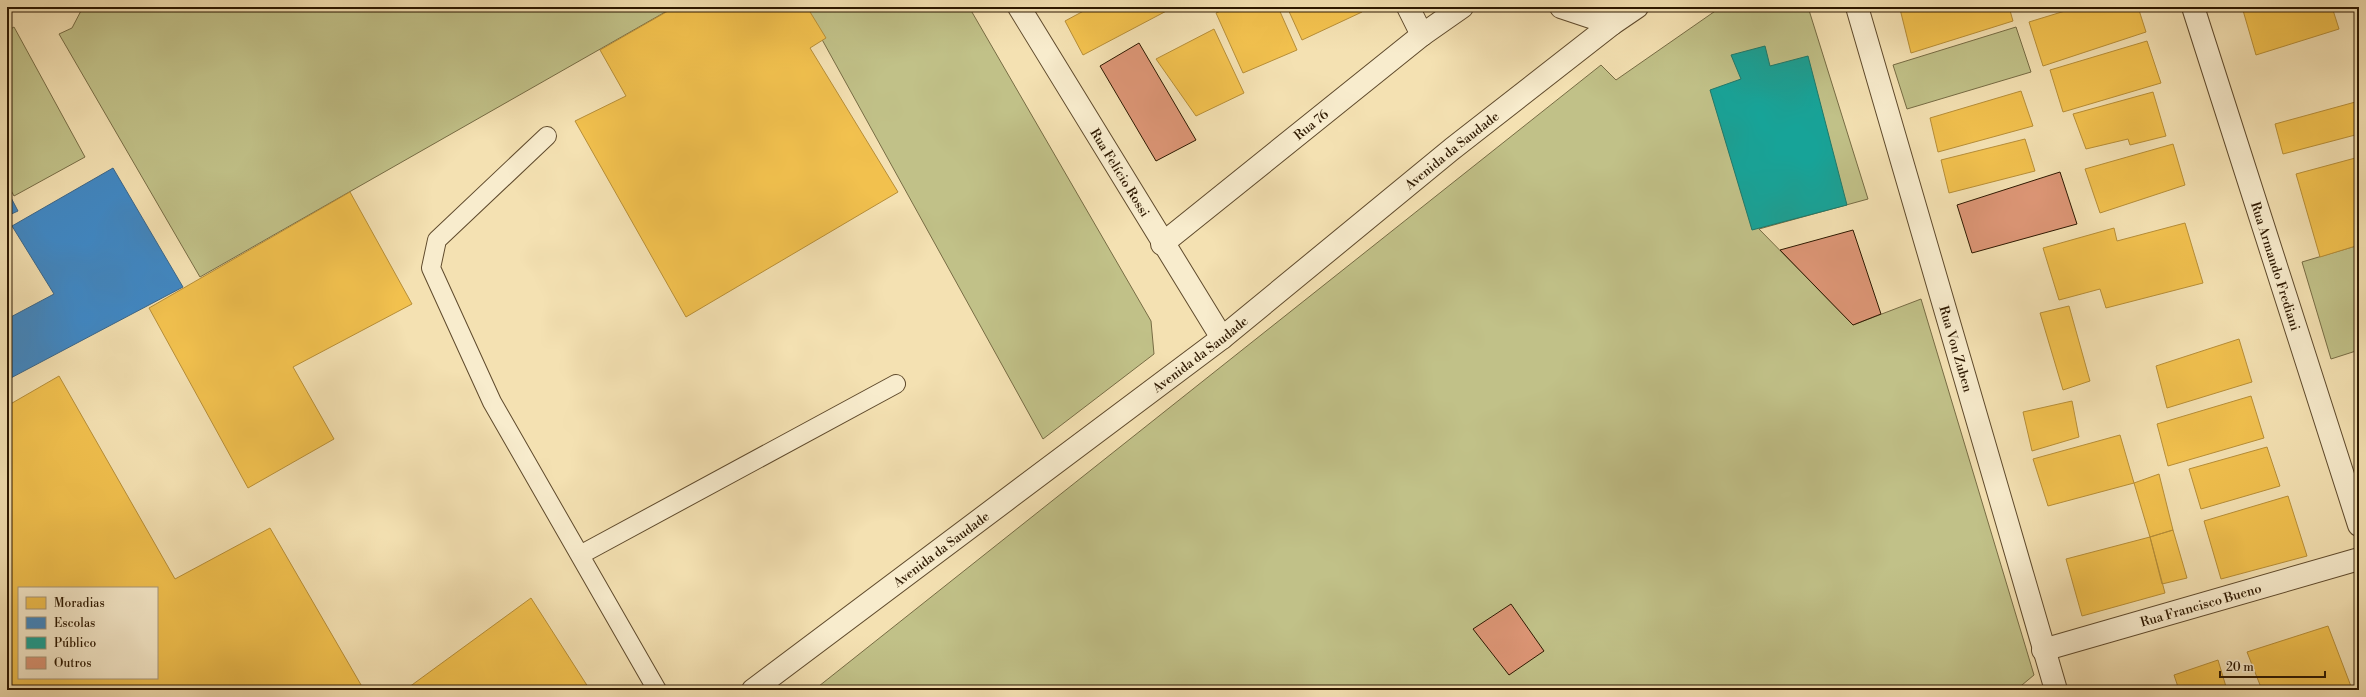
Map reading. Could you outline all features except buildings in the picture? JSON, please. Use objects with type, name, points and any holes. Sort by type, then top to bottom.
[{"type":"street","name":"Rua Felício Rossi","points":[[1019,7],[1162,244],[1222,338]]},
{"type":"street","points":[[1408,7],[1422,35]]},
{"type":"street","name":"Rua 76","points":[[1162,244],[1422,35],[1462,7]]},
{"type":"street","points":[[1562,7],[1612,24]]},
{"type":"street","name":"Avenida da Saudade","points":[[753,690],[1222,338],[1452,149],[1612,24],[1637,7]]},
{"type":"street","name":"Rua Von Zuben","points":[[1857,7],[2043,650],[2056,690]]},
{"type":"street","name":"Rua Armando Frediani","points":[[2192,7],[2359,525]]},
{"type":"street","name":"Rua Francisco Bueno","points":[[2043,650],[2359,559]]},
{"type":"lane","points":[[547,136],[437,240],[431,268],[492,402],[657,690]]},
{"type":"lane","points":[[580,555],[896,384]]},
{"type":"green space","points":[[83,7],[668,7],[667,11],[200,277],[59,34],[72,28]]},
{"type":"green space","points":[[804,7],[969,7],[1151,321],[1154,354],[1043,439]]},
{"type":"green space","points":[[1721,7],[1808,7],[1868,199],[1759,229],[1853,325],[1921,299],[2034,675],[2016,690],[814,690],[1601,65],[1616,80]]},
{"type":"green space","points":[[14,27],[85,157],[14,196],[7,183],[7,31]]},
{"type":"green space","points":[[2016,27],[2031,72],[1907,109],[1893,65]]},
{"type":"green space","points":[[2359,245],[2359,350],[2331,359],[2302,262]]}]
